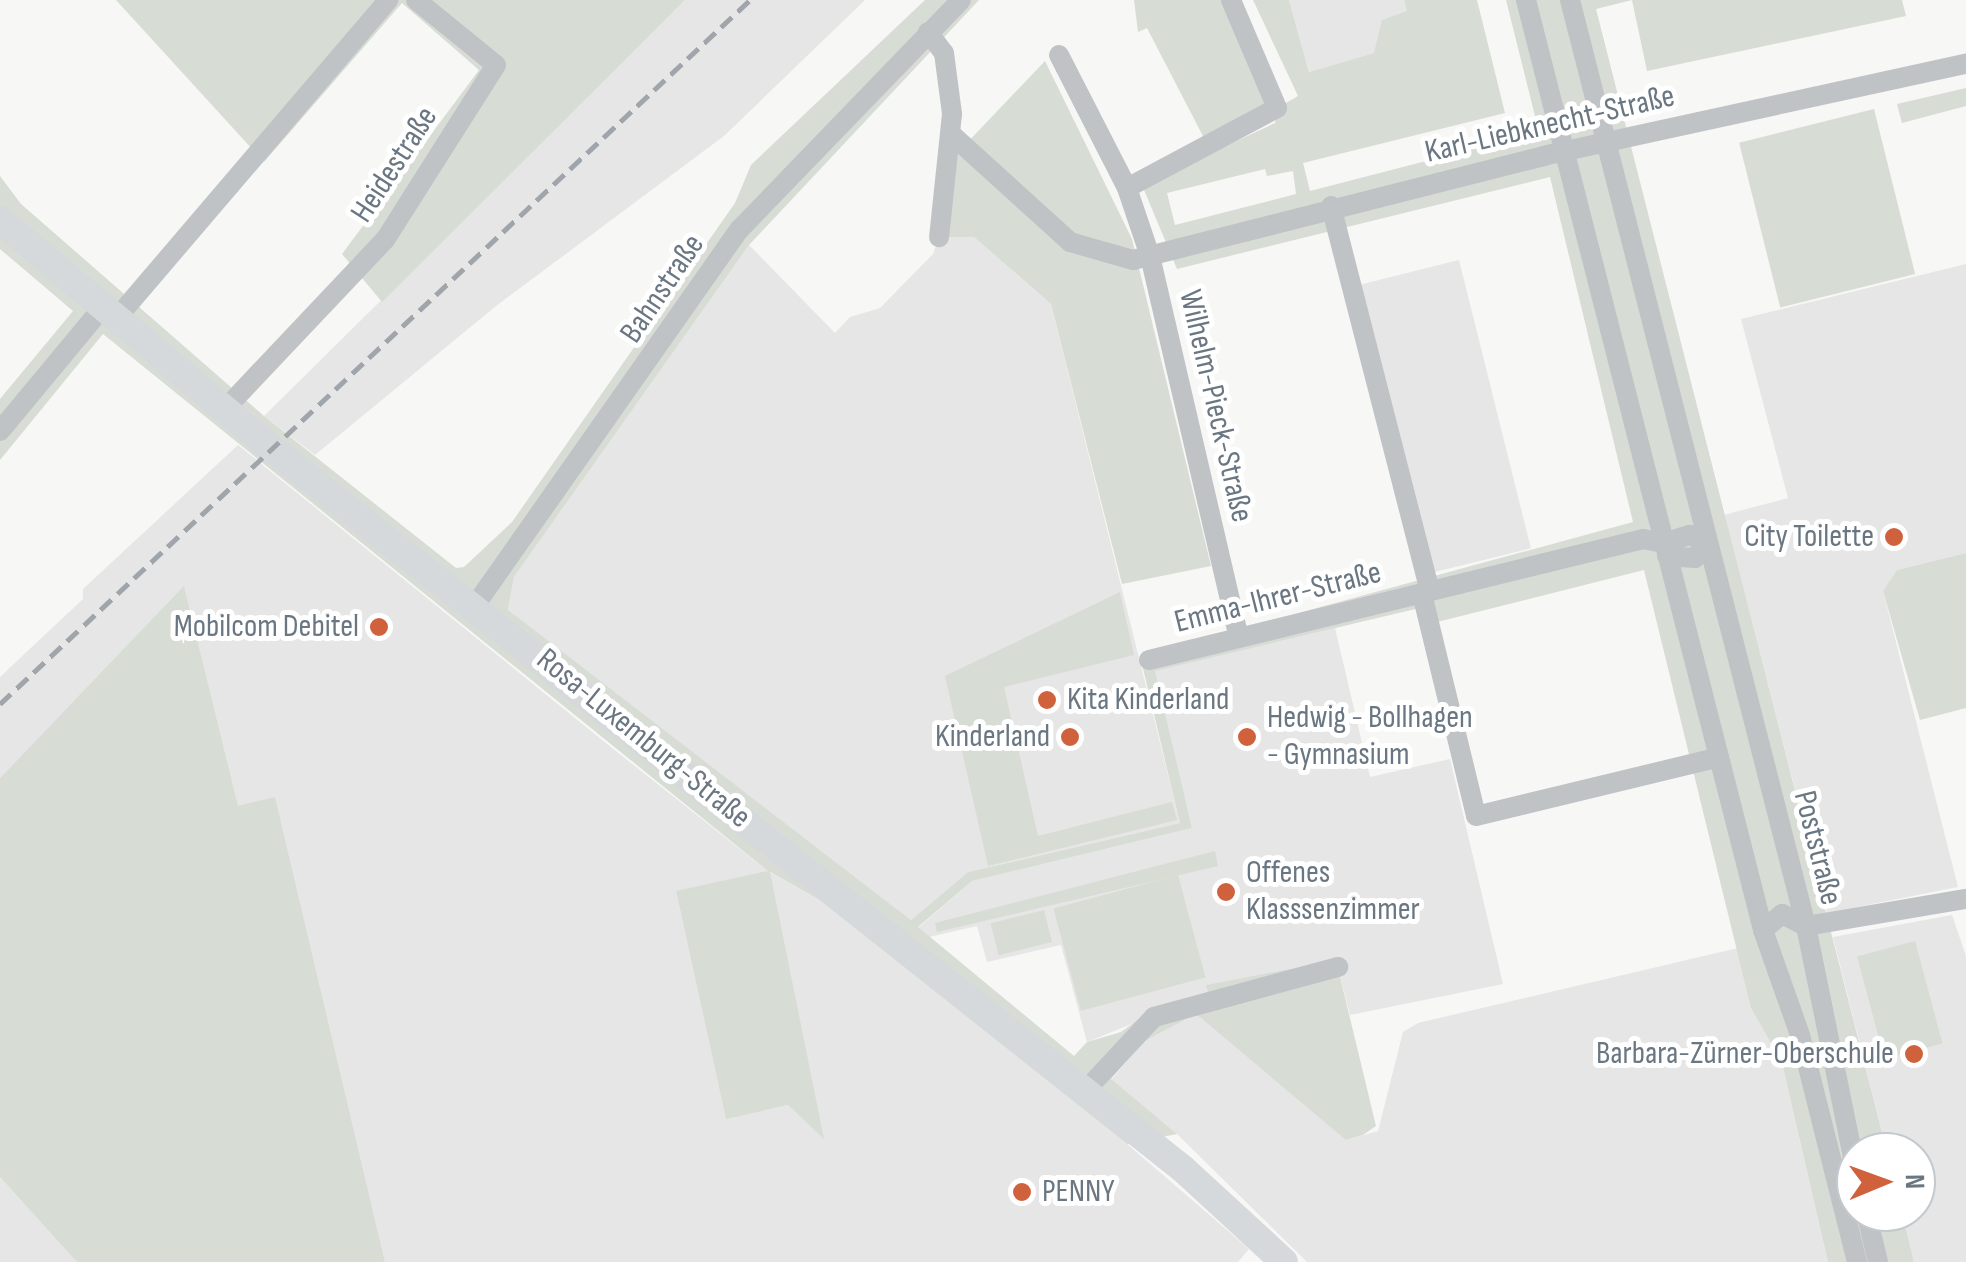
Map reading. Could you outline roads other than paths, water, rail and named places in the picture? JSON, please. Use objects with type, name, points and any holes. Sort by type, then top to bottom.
[{"type":"main road","name":"Rosa-Luxemburg-Straße","points":[[0,220],[224,410],[476,604],[1084,1090],[1284,1262]]},
{"type":"street","points":[[0,431],[388,0]]},
{"type":"street","name":"Heidestraße","points":[[224,410],[385,240],[496,65],[416,0]]},
{"type":"street","name":"Bahnstraße","points":[[476,604],[740,230],[961,0]]},
{"type":"street","points":[[1127,188],[1277,108],[1231,0]]},
{"type":"street","points":[[1526,0],[1765,936],[1800,1036],[1858,1262]]},
{"type":"street","name":"Poststraße","points":[[1570,0],[1806,926],[1848,1132]]},
{"type":"street","points":[[928,32],[944,53],[950,134],[939,237]]},
{"type":"street","name":"Wilhelm-Pieck-Straße","points":[[1059,55],[1127,188],[1150,256],[1239,638]]},
{"type":"street","name":"Karl-Liebknecht-Straße","points":[[1150,256],[1331,206],[1966,64]]},
{"type":"street","points":[[950,134],[1070,242],[1133,260],[1150,256]]},
{"type":"street","points":[[1331,206],[1426,592]]},
{"type":"street","name":"Emma-Ihrer-Straße","points":[[1149,660],[1642,540],[1665,549]]},
{"type":"street","points":[[1665,549],[1696,558],[1707,542]]},
{"type":"street","name":"Emma-Ihrer-Straße","points":[[1426,592],[1476,816],[1719,757]]},
{"type":"street","points":[[1765,936],[1768,920],[1790,914],[1806,926],[1966,899]]},
{"type":"street","points":[[1084,1090],[1154,1017],[1338,967]]},
{"type":"street","points":[[1871,1232],[1878,1262]]},
{"type":"railway","points":[[0,704],[750,0]]},
{"type":"place","name":"City Toilette","points":[[1894,537]]},
{"type":"place","name":"Mobilcom Debitel","points":[[379,627]]},
{"type":"place","name":"Kita Kinderland","points":[[1047,700]]},
{"type":"place","name":"Kinderland","points":[[1070,737]]},
{"type":"place","name":"Hedwig - Bollhagen - Gymnasium","points":[[1247,737]]},
{"type":"place","name":"Offenes Klasssenzimmer","points":[[1226,892]]},
{"type":"place","name":"Barbara-Zürner-Oberschule","points":[[1914,1054]]},
{"type":"place","name":"PENNY","points":[[1022,1192]]}]
